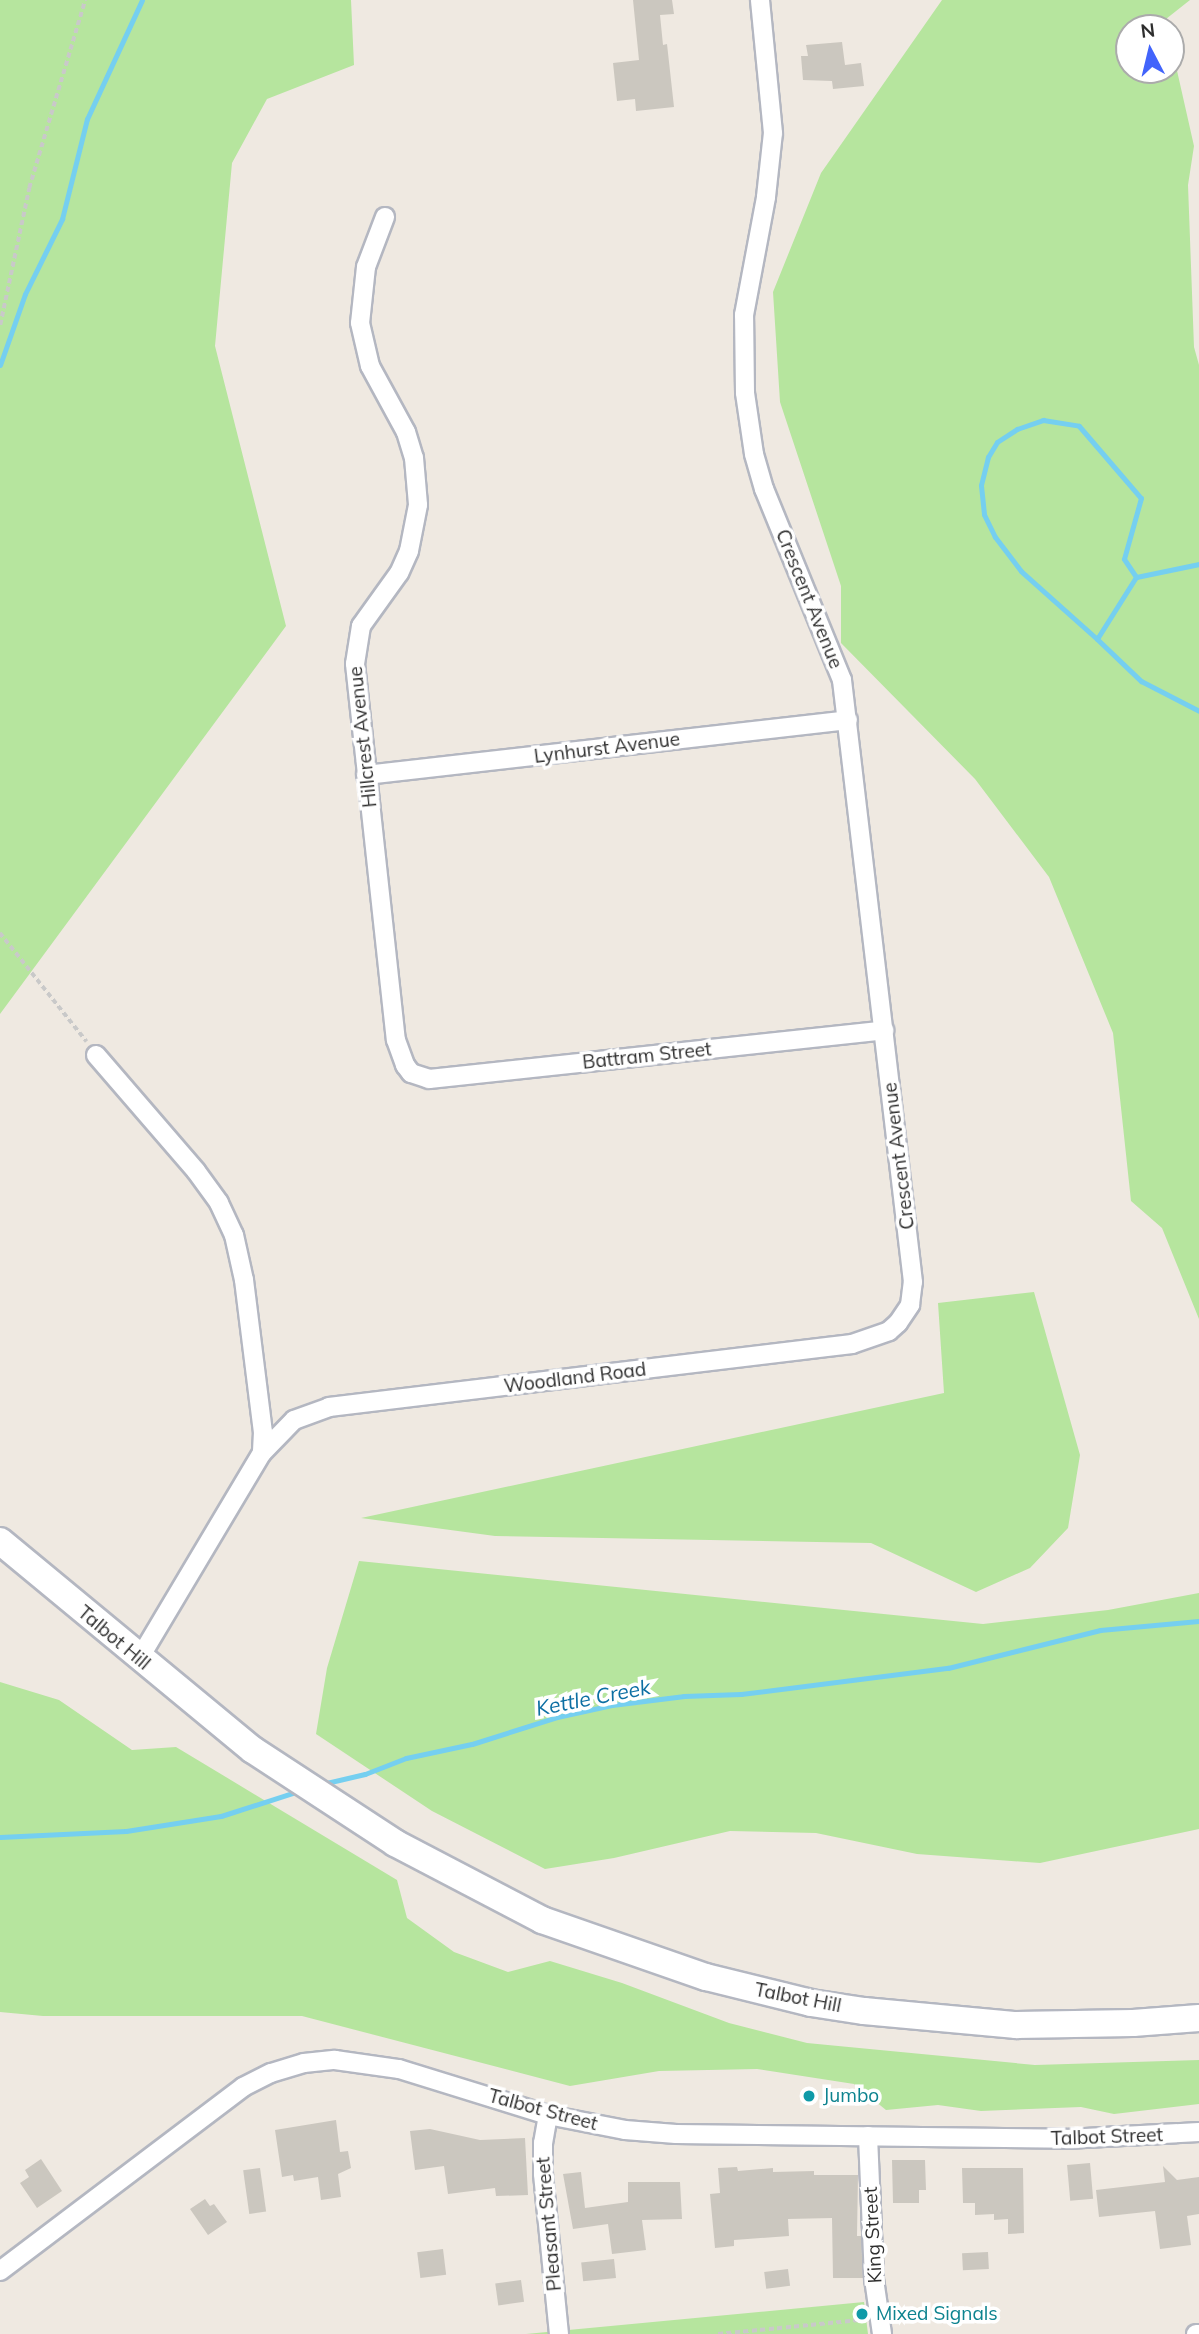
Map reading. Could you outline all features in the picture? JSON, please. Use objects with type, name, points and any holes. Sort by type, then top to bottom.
[{"type":"main road","name":"Talbot Hill","points":[[0,1541],[230,1732],[347,1814],[423,1859],[542,1920],[706,1977],[811,2003],[913,2018],[1016,2025],[1133,2023],[1199,2018]]},
{"type":"street","name":"Crescent Avenue","points":[[760,0],[773,133],[766,197],[744,315],[743,368],[748,419],[764,489],[838,667],[848,720],[913,1282],[910,1305],[898,1324]]},
{"type":"street","name":"Hillcrest Avenue","points":[[385,217],[363,281],[360,323],[370,366],[406,432],[414,458],[418,505],[412,540],[404,562],[366,615],[358,638],[355,664],[396,1040],[401,1057],[411,1073]]},
{"type":"street","name":"Lynhurst Avenue","points":[[366,775],[848,720]]},
{"type":"street","name":"Battram Street","points":[[411,1073],[429,1079],[884,1030]]},
{"type":"street","points":[[96,1055],[208,1187],[234,1236],[244,1280],[263,1432],[262,1453]]},
{"type":"street","name":"Woodland Road","points":[[139,1659],[262,1453],[295,1420],[329,1407],[852,1345],[877,1338],[898,1324]]},
{"type":"street","name":"Talbot Street","points":[[0,2271],[243,2087],[271,2073],[304,2063],[335,2060],[399,2069],[548,2115],[625,2130],[676,2134],[1066,2139],[1199,2132]]},
{"type":"street","name":"Pleasant Street","points":[[548,2115],[543,2143],[543,2174],[559,2334]]},
{"type":"street","name":"King Street","points":[[868,2136],[874,2280],[881,2326]]},
{"type":"path","points":[[0,325],[30,188],[85,0]]},
{"type":"path","points":[[0,933],[96,1055]]},
{"type":"path","points":[[718,2334],[881,2326]]},
{"type":"green space","points":[[0,0],[351,0],[354,65],[267,99],[232,163],[215,346],[286,626],[0,1014]]},
{"type":"green space","points":[[942,0],[1190,0],[1172,14],[1115,14],[1115,84],[1180,84],[1194,146],[1188,185],[1194,347],[1199,365],[1199,1319],[1162,1228],[1131,1201],[1113,1033],[1049,877],[975,779],[841,643],[841,586],[780,402],[773,292],[821,173]]},
{"type":"green space","points":[[1034,1292],[1080,1455],[1068,1528],[1030,1568],[976,1592],[871,1543],[495,1536],[361,1518],[944,1393],[938,1303]]},
{"type":"green space","points":[[359,1561],[983,1624],[1108,1610],[1199,1593],[1199,1829],[1040,1863],[917,1854],[816,1833],[730,1831],[614,1858],[545,1869],[432,1811],[316,1734],[327,1668]]},
{"type":"green space","points":[[0,1682],[59,1700],[132,1750],[176,1747],[397,1880],[407,1918],[454,1952],[508,1972],[550,1961],[622,1983],[729,2023],[807,2043],[1035,2065],[1199,2060],[1199,2104],[1114,2114],[1081,2107],[981,2111],[938,2105],[886,2110],[854,2084],[757,2069],[659,2071],[570,2086],[302,2016],[43,2016],[0,2012]]},
{"type":"green space","points":[[864,2302],[868,2334],[526,2334]]},
{"type":"building","points":[[633,0],[672,0],[674,14],[660,15],[663,45],[667,44],[674,107],[636,111],[635,99],[617,101],[613,63],[639,60]]},
{"type":"building","points":[[842,42],[845,65],[861,63],[864,86],[833,89],[832,81],[803,80],[801,56],[808,56],[806,45]]},
{"type":"building","points":[[336,2120],[340,2152],[348,2151],[351,2168],[338,2174],[341,2197],[321,2200],[318,2177],[294,2181],[293,2175],[282,2177],[275,2130]]},
{"type":"building","points":[[430,2129],[480,2140],[525,2138],[528,2195],[496,2196],[495,2188],[448,2194],[444,2166],[415,2170],[410,2131]]},
{"type":"building","points":[[41,2159],[62,2191],[37,2208],[20,2183],[29,2177],[25,2170]]},
{"type":"building","points":[[892,2160],[925,2160],[926,2190],[919,2190],[919,2203],[893,2203]]},
{"type":"building","points":[[1090,2163],[1093,2199],[1070,2201],[1067,2165]]},
{"type":"building","points":[[1163,2166],[1177,2180],[1199,2177],[1199,2214],[1187,2216],[1191,2245],[1160,2249],[1155,2211],[1099,2217],[1096,2190],[1165,2182]]},
{"type":"building","points":[[737,2167],[738,2171],[773,2168],[773,2172],[814,2171],[814,2175],[858,2175],[857,2236],[861,2236],[863,2278],[833,2278],[832,2218],[788,2219],[789,2236],[734,2240],[734,2246],[715,2248],[710,2194],[720,2193],[718,2168]]},
{"type":"building","points":[[260,2168],[266,2212],[249,2214],[243,2170]]},
{"type":"building","points":[[962,2168],[1023,2168],[1024,2233],[1008,2234],[1008,2219],[994,2220],[994,2214],[975,2215],[975,2203],[963,2203]]},
{"type":"building","points":[[581,2172],[585,2208],[628,2202],[628,2182],[680,2182],[682,2219],[642,2220],[646,2250],[612,2254],[608,2224],[573,2229],[563,2174]]},
{"type":"building","points":[[205,2199],[210,2206],[214,2204],[227,2222],[208,2235],[190,2209]]},
{"type":"building","points":[[443,2249],[446,2275],[420,2278],[417,2252]]},
{"type":"building","points":[[988,2252],[989,2269],[963,2270],[962,2253]]},
{"type":"building","points":[[614,2259],[616,2278],[583,2281],[581,2262]]},
{"type":"building","points":[[788,2269],[790,2286],[766,2289],[764,2272]]},
{"type":"building","points":[[521,2280],[524,2302],[498,2305],[495,2284]]},
{"type":"waterway","points":[[0,365],[25,294],[62,219],[87,119],[142,0]]},
{"type":"waterway","name":"Kettle Creek","points":[[1097,639],[1021,571],[995,537],[984,514],[981,485],[988,457],[997,442],[1017,429],[1043,420],[1079,426],[1141,498],[1124,559],[1136,577]]},
{"type":"waterway","name":"Kettle Creek","points":[[1199,564],[1136,577],[1097,639],[1141,681],[1199,711]]},
{"type":"waterway","name":"Kettle Creek","points":[[322,1784],[365,1774],[406,1758],[472,1744],[557,1717],[612,1705],[684,1696],[741,1694],[948,1668],[1100,1630],[1199,1621]]},
{"type":"waterway","name":"Kettle Creek","points":[[0,1837],[126,1831],[221,1816],[299,1791]]},
{"type":"place","name":"Jumbo","points":[[809,2096]]},
{"type":"place","name":"Mixed Signals","points":[[862,2314]]}]
